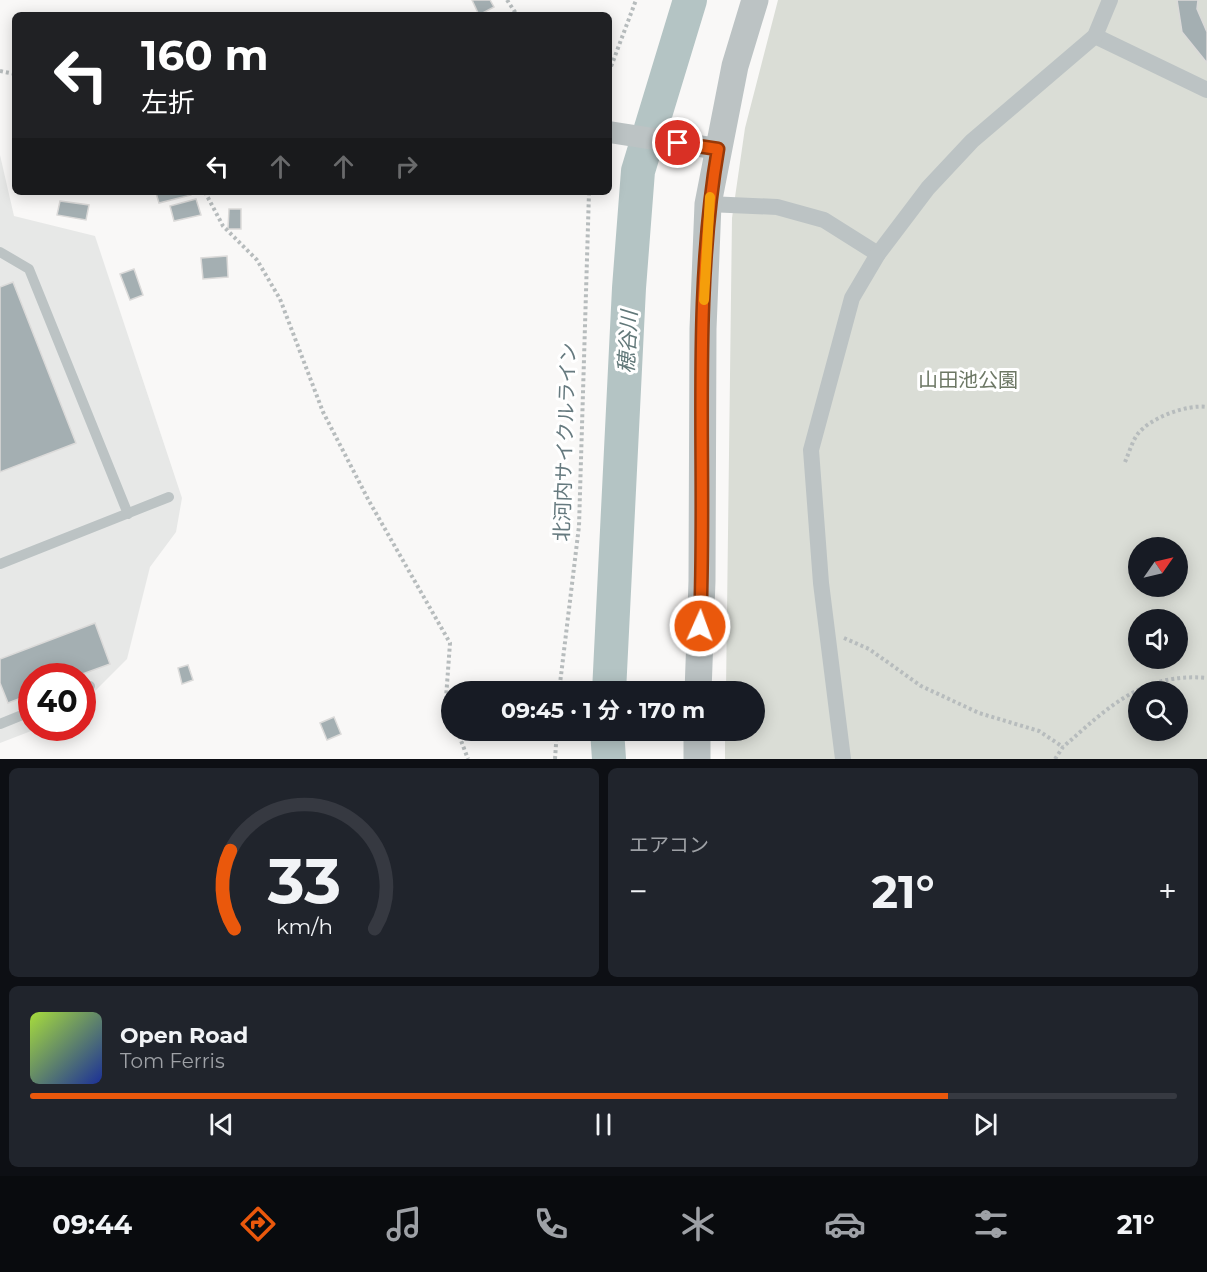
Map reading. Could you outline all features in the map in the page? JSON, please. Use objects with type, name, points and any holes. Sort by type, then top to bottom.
[{"type":"street","points":[[698,681],[702,581],[703,328],[709,148],[755,0]]},
{"type":"street","points":[[843,759],[827,631],[811,450],[852,298],[878,254],[928,188],[972,141],[1095,36],[1110,0]]},
{"type":"street","points":[[1095,36],[1207,90]]},
{"type":"street","points":[[612,132],[709,148]]},
{"type":"street","points":[[708,204],[777,207],[824,220],[878,254]]},
{"type":"street","points":[[697,741],[697,759]]},
{"type":"lane","points":[[0,252],[29,269],[128,514]]},
{"type":"lane","points":[[0,564],[169,497]]},
{"type":"lane","points":[[0,724],[18,717]]},
{"type":"path","points":[[612,64],[636,0]]},
{"type":"path","points":[[207,195],[224,226],[257,260],[280,299],[323,412],[369,501],[450,643],[447,681]]},
{"type":"path","name":"北河内サイクルライン","points":[[560,681],[579,526],[589,195]]},
{"type":"path","points":[[1125,462],[1138,434],[1167,414],[1198,406],[1207,407]]},
{"type":"path","points":[[827,631],[869,649],[921,686],[979,712],[1039,731],[1063,747]]},
{"type":"path","points":[[1055,759],[1063,747],[1131,691],[1188,677],[1207,678]]},
{"type":"path","points":[[461,741],[468,759]]},
{"type":"path","points":[[555,759],[556,741]]},
{"type":"shaded area","points":[[0,155],[14,216],[95,236],[182,498],[176,532],[150,567],[127,659],[96,690],[96,663],[18,663],[18,736],[0,743]]},
{"type":"green space","name":"山田池公園","points":[[778,0],[1207,0],[1207,759],[725,759],[725,741],[765,741],[765,681],[726,681],[732,218],[745,128]]},
{"type":"building","points":[[472,0],[490,0],[494,7],[485,12],[478,12]]},
{"type":"building","points":[[1177,0],[1198,0],[1197,9],[1207,32],[1207,63],[1182,32]]},
{"type":"building","points":[[157,195],[191,195],[159,203]]},
{"type":"building","points":[[196,199],[201,215],[174,221],[170,206]]},
{"type":"building","points":[[60,201],[89,205],[86,220],[57,215]]},
{"type":"building","points":[[229,209],[241,209],[241,229],[228,229]]},
{"type":"building","points":[[227,256],[228,277],[203,279],[201,258]]},
{"type":"building","points":[[134,269],[143,295],[130,300],[120,274]]},
{"type":"building","points":[[13,282],[76,443],[0,472],[0,287]]},
{"type":"building","points":[[95,623],[110,664],[96,669],[96,663],[18,663],[18,699],[8,703],[0,683],[0,659]]},
{"type":"building","points":[[188,665],[193,680],[182,684],[178,668]]},
{"type":"building","points":[[334,717],[341,734],[327,740],[320,723]]},
{"type":"waterway","name":"穂谷川","points":[[610,681],[629,288],[638,171],[690,0]]},
{"type":"waterway","name":"穂谷川","points":[[608,741],[609,759]]},
{"type":"slow traffic","points":[[704,300],[710,197]]},
{"type":"route","points":[[678,143],[718,149],[708,204],[703,328],[700,626]]}]
